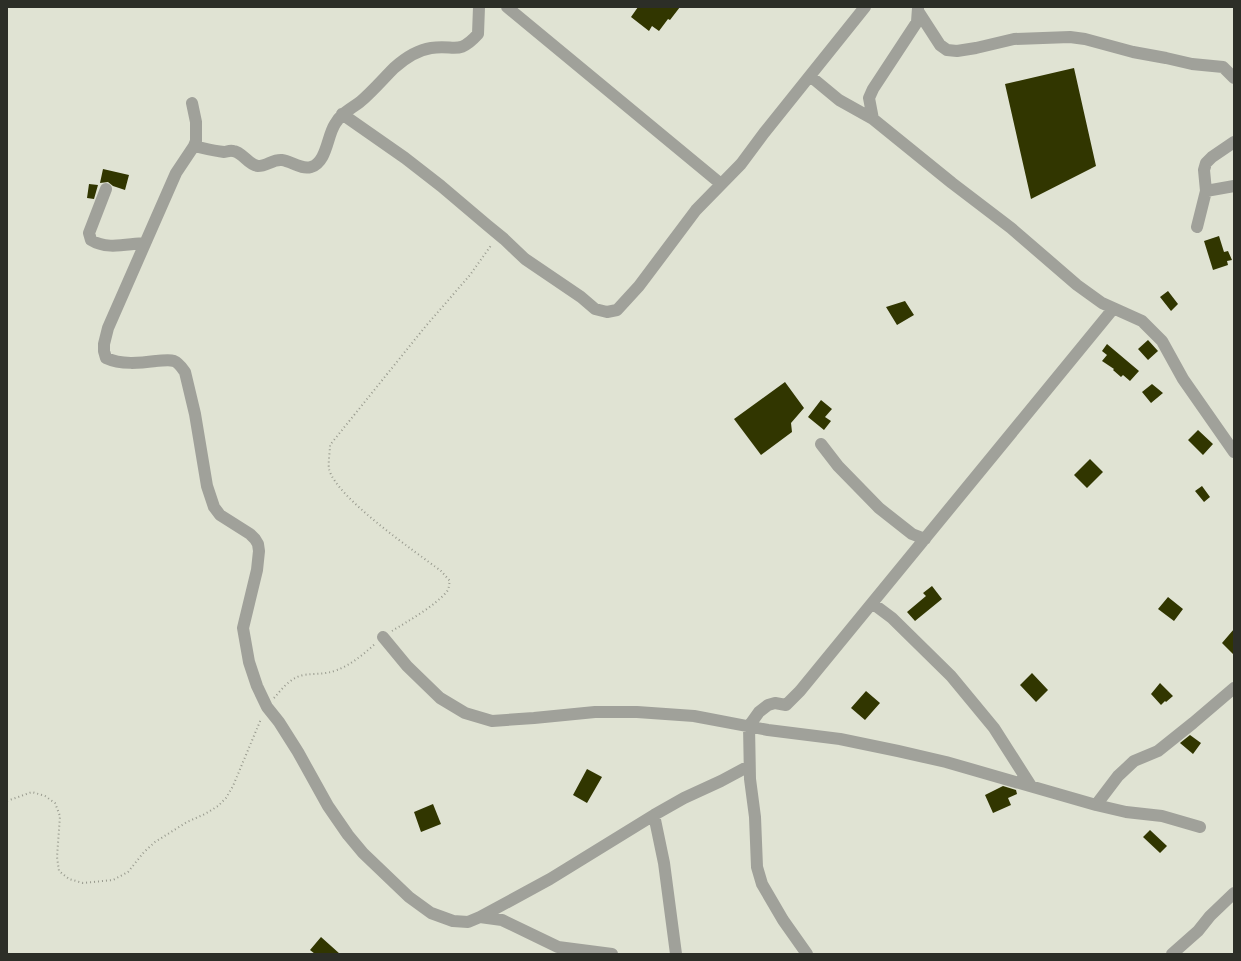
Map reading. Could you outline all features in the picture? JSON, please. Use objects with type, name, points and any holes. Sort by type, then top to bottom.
[{"type":"street","points":[[194,146],[223,152],[233,151],[242,155],[252,164],[258,166],[264,166],[271,162],[281,160],[298,166],[307,168],[312,167],[322,156],[333,128],[342,114],[359,102],[395,67],[411,56],[430,48],[464,47],[471,42],[478,34],[479,7]]},
{"type":"street","points":[[507,7],[721,184]]},
{"type":"street","points":[[342,114],[435,181],[504,239],[525,259],[595,309],[607,312],[617,310],[639,286],[696,210],[741,164],[865,7]]},
{"type":"street","points":[[873,119],[870,98],[873,89],[917,22],[918,9]]},
{"type":"street","points":[[918,9],[940,45],[947,50],[957,51],[976,48],[1014,39],[1070,37],[1085,39],[1133,52],[1192,64],[1223,67],[1234,78]]},
{"type":"street","points":[[810,76],[839,100],[873,119],[952,183],[1011,228],[1077,286],[1113,310],[1130,315],[1142,321],[1162,341],[1183,379],[1234,452]]},
{"type":"street","points":[[192,103],[196,122],[196,141],[176,173],[108,328],[104,344],[104,355],[110,360],[118,362],[139,363],[168,360],[175,362],[182,367],[185,372],[195,414],[208,486],[214,507],[220,515],[250,534],[258,544],[259,551],[257,570],[243,628],[249,662],[257,686],[267,707],[279,722],[298,752],[328,806],[348,835],[363,853],[409,897],[431,913],[453,921],[468,922],[550,879],[654,814],[749,766]]},
{"type":"street","points":[[1197,227],[1206,191],[1204,170],[1206,163],[1212,156],[1234,142]]},
{"type":"street","points":[[1206,191],[1234,186]]},
{"type":"street","points":[[106,189],[88,233],[91,240],[102,245],[110,246],[145,243]]},
{"type":"street","points":[[807,954],[783,920],[762,884],[757,867],[755,817],[749,766],[749,726],[759,712],[768,705],[775,703],[784,705],[790,702],[1113,310]]},
{"type":"street","points":[[821,444],[838,466],[879,508],[912,534],[925,539]]},
{"type":"street","points":[[872,603],[892,618],[951,676],[994,728],[1031,786]]},
{"type":"street","points":[[383,637],[407,666],[440,698],[465,713],[492,721],[595,712],[637,712],[694,716],[768,730],[840,739],[898,751],[946,762],[1096,805],[1126,812],[1162,816],[1200,827]]},
{"type":"street","points":[[1096,805],[1118,776],[1134,761],[1158,751],[1234,688]]},
{"type":"street","points":[[654,814],[664,863],[676,954]]},
{"type":"street","points":[[1172,954],[1234,893]]},
{"type":"street","points":[[480,917],[502,920],[558,947],[612,954]]},
{"type":"path","points":[[7,801],[32,792],[45,796],[55,803],[60,816],[56,857],[60,872],[68,879],[83,883],[113,880],[128,872],[144,852],[155,842],[187,822],[218,806],[226,798],[233,786],[267,707],[292,679],[303,675],[324,674],[339,669],[365,653],[383,637],[417,616],[438,600],[448,589],[450,581],[441,571],[354,503],[337,485],[329,469],[330,445],[425,327],[470,275],[496,240],[504,239]]},
{"type":"building","points":[[638,7],[680,7],[659,31],[652,26],[649,31],[631,17]]},
{"type":"building","points":[[1074,68],[1096,166],[1031,199],[1005,84]]},
{"type":"building","points":[[103,169],[129,175],[125,190],[113,186],[108,182],[100,183]]},
{"type":"building","points":[[89,184],[98,185],[94,199],[87,198]]},
{"type":"building","points":[[1219,236],[1224,252],[1228,251],[1232,260],[1227,261],[1228,265],[1213,270],[1204,241]]},
{"type":"building","points":[[1168,291],[1178,304],[1171,311],[1160,297]]},
{"type":"building","points":[[905,301],[914,315],[897,325],[886,307]]},
{"type":"building","points":[[1148,340],[1158,351],[1148,360],[1138,349]]},
{"type":"building","points":[[1107,344],[1139,371],[1130,381],[1123,375],[1121,377],[1113,370],[1114,369],[1102,361],[1107,355],[1102,351]]},
{"type":"building","points":[[785,382],[804,408],[791,423],[792,432],[761,455],[734,419]]},
{"type":"building","points":[[1152,384],[1163,393],[1151,403],[1142,392]]},
{"type":"building","points":[[821,400],[832,409],[825,417],[831,421],[824,430],[808,417]]},
{"type":"building","points":[[1198,430],[1213,444],[1203,455],[1188,440]]},
{"type":"building","points":[[1090,459],[1103,472],[1087,488],[1074,475]]},
{"type":"building","points":[[1202,486],[1210,497],[1204,502],[1195,491]]},
{"type":"building","points":[[932,586],[942,599],[915,621],[907,612],[926,596],[923,593]]},
{"type":"building","points":[[1168,597],[1183,609],[1174,621],[1158,609]]},
{"type":"building","points":[[1234,629],[1234,655],[1222,643]]},
{"type":"building","points":[[1032,673],[1048,690],[1036,702],[1020,685]]},
{"type":"building","points":[[1160,683],[1173,696],[1161,705],[1151,694]]},
{"type":"building","points":[[866,691],[880,703],[865,720],[851,708]]},
{"type":"building","points":[[1190,735],[1201,743],[1193,754],[1180,743]]},
{"type":"building","points":[[587,769],[602,777],[587,803],[573,795]]},
{"type":"building","points":[[1003,786],[1016,790],[1017,794],[1008,798],[1011,805],[993,813],[985,795]]},
{"type":"building","points":[[433,804],[441,824],[421,832],[414,812]]},
{"type":"building","points":[[1150,830],[1167,846],[1160,853],[1143,837]]},
{"type":"building","points":[[321,937],[340,954],[315,954],[310,950]]}]
